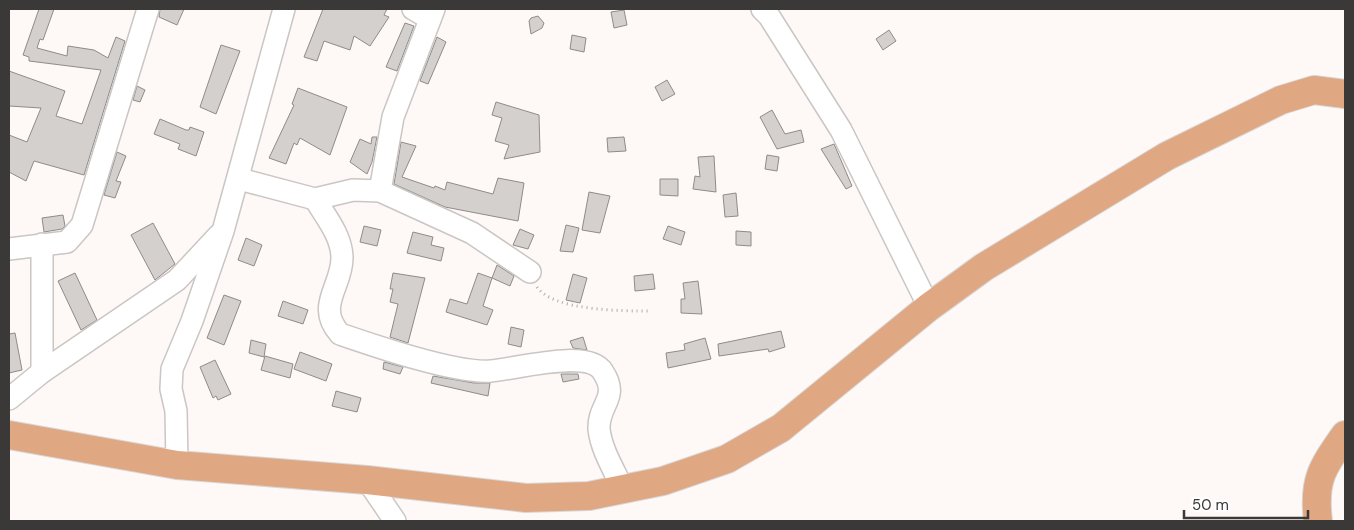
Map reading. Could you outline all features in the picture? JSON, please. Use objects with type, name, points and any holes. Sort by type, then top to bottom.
[{"type":"main road","points":[[9,435],[176,465],[367,480],[526,498],[589,496],[663,481],[726,459],[781,428],[929,307],[984,267],[1167,156],[1281,100],[1314,90],[1345,94]]},
{"type":"main road","points":[[1318,521],[1315,497],[1322,468],[1345,435]]},
{"type":"street","points":[[9,249],[67,242],[82,225],[148,9]]},
{"type":"street","points":[[176,465],[176,411],[170,389],[172,369],[192,321],[223,231],[239,179],[284,9]]},
{"type":"street","points":[[762,9],[769,16],[841,130],[929,307]]},
{"type":"street","points":[[380,191],[394,117],[426,12]]},
{"type":"street","points":[[239,179],[315,199],[353,190],[380,191],[472,233],[530,272]]},
{"type":"street","points":[[315,199],[338,239],[342,259],[329,309],[331,324],[340,334],[463,369],[488,371],[577,359],[594,363],[602,370],[610,386],[611,393],[599,426],[600,438],[622,489]]},
{"type":"street","points":[[9,399],[42,372],[177,280],[223,231]]},
{"type":"street","points":[[42,244],[42,372]]},
{"type":"street","points":[[367,480],[395,521]]},
{"type":"path","points":[[530,272],[534,275],[538,290],[564,302],[588,309],[650,311]]},
{"type":"building","points":[[39,9],[54,9],[43,40],[40,39],[37,48],[67,56],[68,46],[94,50],[108,58],[116,37],[125,41],[84,175],[34,161],[26,181],[9,172],[9,135],[27,142],[41,108],[9,106],[9,71],[65,91],[56,116],[82,124],[101,70],[29,61],[29,57],[23,55]]},
{"type":"building","points":[[160,9],[184,9],[177,25],[159,17]]},
{"type":"building","points":[[323,9],[387,9],[384,15],[389,17],[370,46],[354,36],[350,50],[324,41],[317,61],[304,57]]},
{"type":"building","points":[[624,10],[627,25],[614,28],[611,12]]},
{"type":"building","points":[[538,16],[544,23],[542,28],[531,34],[529,21],[531,18]]},
{"type":"building","points":[[405,23],[414,26],[397,71],[386,67]]},
{"type":"building","points":[[889,30],[896,41],[883,50],[876,39]]},
{"type":"building","points":[[572,35],[586,38],[584,52],[570,49]]},
{"type":"building","points":[[437,37],[446,42],[428,84],[420,81]]},
{"type":"building","points":[[221,45],[240,51],[216,114],[200,107]]},
{"type":"building","points":[[667,80],[675,94],[662,101],[655,87]]},
{"type":"building","points":[[137,86],[145,90],[140,102],[133,100]]},
{"type":"building","points":[[298,88],[347,107],[330,155],[300,138],[297,145],[294,143],[286,164],[269,158],[294,105],[292,104]]},
{"type":"building","points":[[496,102],[539,115],[540,152],[504,159],[509,145],[495,141],[502,118],[492,115]]},
{"type":"building","points":[[772,110],[785,134],[801,130],[804,142],[777,149],[760,117]]},
{"type":"building","points":[[160,119],[186,130],[189,130],[190,127],[204,132],[196,156],[178,149],[180,144],[154,134]]},
{"type":"building","points":[[372,137],[377,137],[372,162],[367,174],[350,162],[360,139],[371,144]]},
{"type":"building","points":[[624,137],[626,151],[608,152],[607,138]]},
{"type":"building","points":[[401,142],[416,146],[402,177],[434,188],[435,186],[445,190],[447,182],[493,194],[498,178],[524,183],[518,221],[445,207],[394,184]]},
{"type":"building","points":[[834,144],[852,186],[846,189],[821,149]]},
{"type":"building","points":[[117,152],[126,156],[116,181],[121,182],[115,198],[104,195]]},
{"type":"building","points":[[767,155],[779,157],[777,171],[765,169]]},
{"type":"building","points":[[714,156],[716,192],[693,189],[695,176],[700,177],[698,157]]},
{"type":"building","points":[[660,179],[678,179],[678,196],[660,195]]},
{"type":"building","points":[[589,192],[610,196],[600,233],[582,230]]},
{"type":"building","points":[[736,193],[738,216],[725,217],[723,195]]},
{"type":"building","points":[[63,215],[65,226],[62,229],[44,232],[42,218]]},
{"type":"building","points":[[153,223],[175,264],[155,280],[131,235]]},
{"type":"building","points":[[566,225],[579,228],[573,252],[560,251]]},
{"type":"building","points":[[364,226],[381,230],[377,246],[360,242]]},
{"type":"building","points":[[668,226],[685,232],[681,245],[663,239]]},
{"type":"building","points":[[520,229],[534,235],[528,249],[513,245]]},
{"type":"building","points":[[736,231],[751,232],[751,246],[736,245]]},
{"type":"building","points":[[413,232],[433,237],[431,245],[444,248],[441,261],[407,253]]},
{"type":"building","points":[[246,238],[262,245],[254,266],[238,260]]},
{"type":"building","points":[[497,265],[514,276],[510,286],[492,278]]},
{"type":"building","points":[[75,273],[97,320],[81,330],[58,281]]},
{"type":"building","points":[[393,273],[425,278],[408,343],[390,337],[398,304],[390,302],[393,289],[390,289]]},
{"type":"building","points":[[478,273],[492,278],[483,306],[493,310],[487,325],[446,312],[450,299],[467,304]]},
{"type":"building","points":[[573,274],[587,278],[580,303],[566,300]]},
{"type":"building","points":[[653,274],[655,289],[635,291],[634,276]]},
{"type":"building","points":[[698,281],[702,314],[681,313],[681,299],[685,299],[683,283]]},
{"type":"building","points":[[224,295],[241,301],[224,345],[207,338]]},
{"type":"building","points":[[283,301],[308,310],[303,324],[278,316]]},
{"type":"building","points":[[511,327],[524,330],[521,347],[508,344]]},
{"type":"building","points":[[781,331],[785,347],[769,352],[768,349],[719,356],[718,344]]},
{"type":"building","points":[[15,333],[22,370],[9,373],[9,334]]},
{"type":"building","points":[[583,337],[587,350],[573,348],[570,341]]},
{"type":"building","points":[[705,338],[711,359],[668,368],[666,353],[685,350],[684,344]]},
{"type":"building","points":[[251,340],[266,344],[264,357],[249,353]]},
{"type":"building","points":[[300,352],[332,364],[326,381],[294,369]]},
{"type":"building","points":[[265,356],[293,364],[290,378],[261,370]]},
{"type":"building","points":[[215,360],[231,394],[218,400],[216,396],[213,398],[200,367]]},
{"type":"building","points":[[384,362],[403,367],[400,374],[383,369]]},
{"type":"building","points":[[561,374],[578,374],[579,379],[563,382]]},
{"type":"building","points":[[433,376],[474,383],[490,383],[488,396],[431,383]]},
{"type":"building","points":[[336,391],[361,398],[357,412],[332,406]]}]
